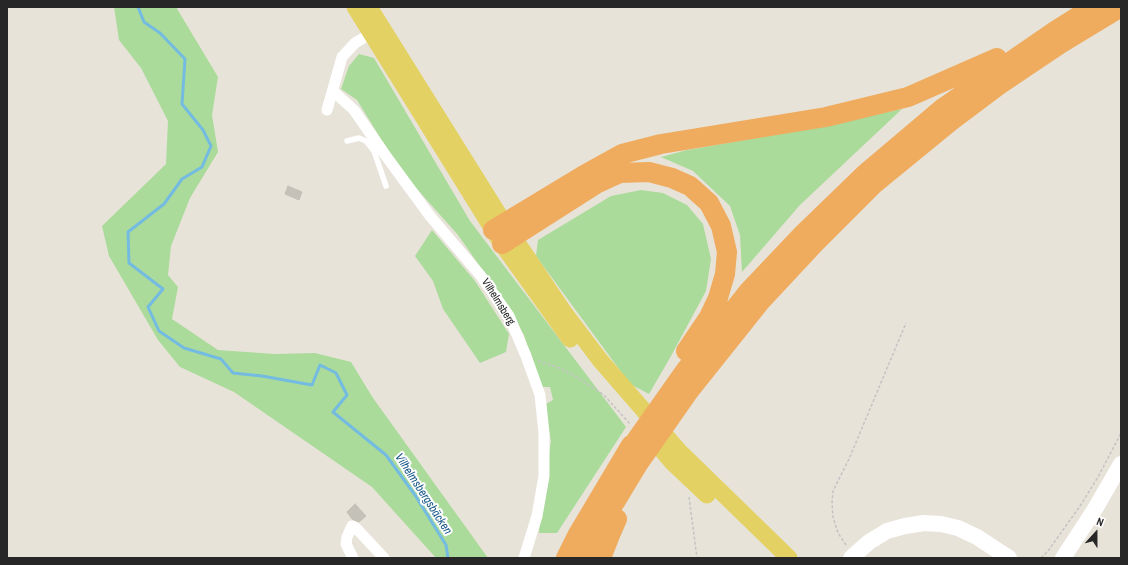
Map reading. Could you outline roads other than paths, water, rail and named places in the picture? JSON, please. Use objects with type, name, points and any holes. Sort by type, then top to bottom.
[{"type":"highway","points":[[625,456],[685,370],[748,292],[803,234],[865,174],[943,108],[1055,31],[1093,7]]},
{"type":"highway","points":[[583,558],[592,540],[638,464],[689,391],[760,302],[814,243],[874,184],[951,121],[1060,44],[1121,7]]},
{"type":"highway","points":[[503,234],[584,175],[622,154],[661,144],[826,117],[908,97],[976,68],[1055,31]]},
{"type":"highway","points":[[503,234],[596,184],[620,173],[648,172],[672,178],[690,186],[709,203],[721,226],[727,252],[725,274],[718,298],[709,317],[652,406],[625,456],[578,534],[566,558]]},
{"type":"highway","points":[[601,558],[621,512],[689,391]]},
{"type":"main road","points":[[355,7],[377,30],[503,234],[600,360],[623,403],[772,558]]},
{"type":"main road","points":[[369,7],[377,30]]},
{"type":"main road","points":[[676,457],[789,558]]},
{"type":"street","points":[[327,110],[342,57],[355,44],[377,30]]},
{"type":"street","name":"Vilhelmsberg","points":[[333,91],[354,110],[430,216],[482,276],[509,316],[527,358],[540,395],[544,433],[544,476],[537,516],[524,558]]},
{"type":"street","points":[[1063,558],[1095,509],[1121,464]]},
{"type":"street","points":[[853,556],[869,542],[887,531],[924,523],[941,524],[958,528],[977,537],[1008,558]]},
{"type":"street","points":[[353,558],[346,544],[346,536],[352,526],[356,528],[384,558]]},
{"type":"lane","points":[[347,141],[359,138],[366,141],[374,151],[386,186]]},
{"type":"waterway","name":"Vilhelmsbergsbäcken","points":[[138,7],[144,22],[160,33],[185,59],[182,104],[203,130],[211,146],[202,167],[182,179],[164,204],[128,232],[129,263],[163,289],[148,307],[159,331],[184,348],[221,359],[233,373],[262,376],[312,385],[320,365],[336,373],[347,395],[333,412],[386,455],[415,495],[446,545],[448,558]]}]
